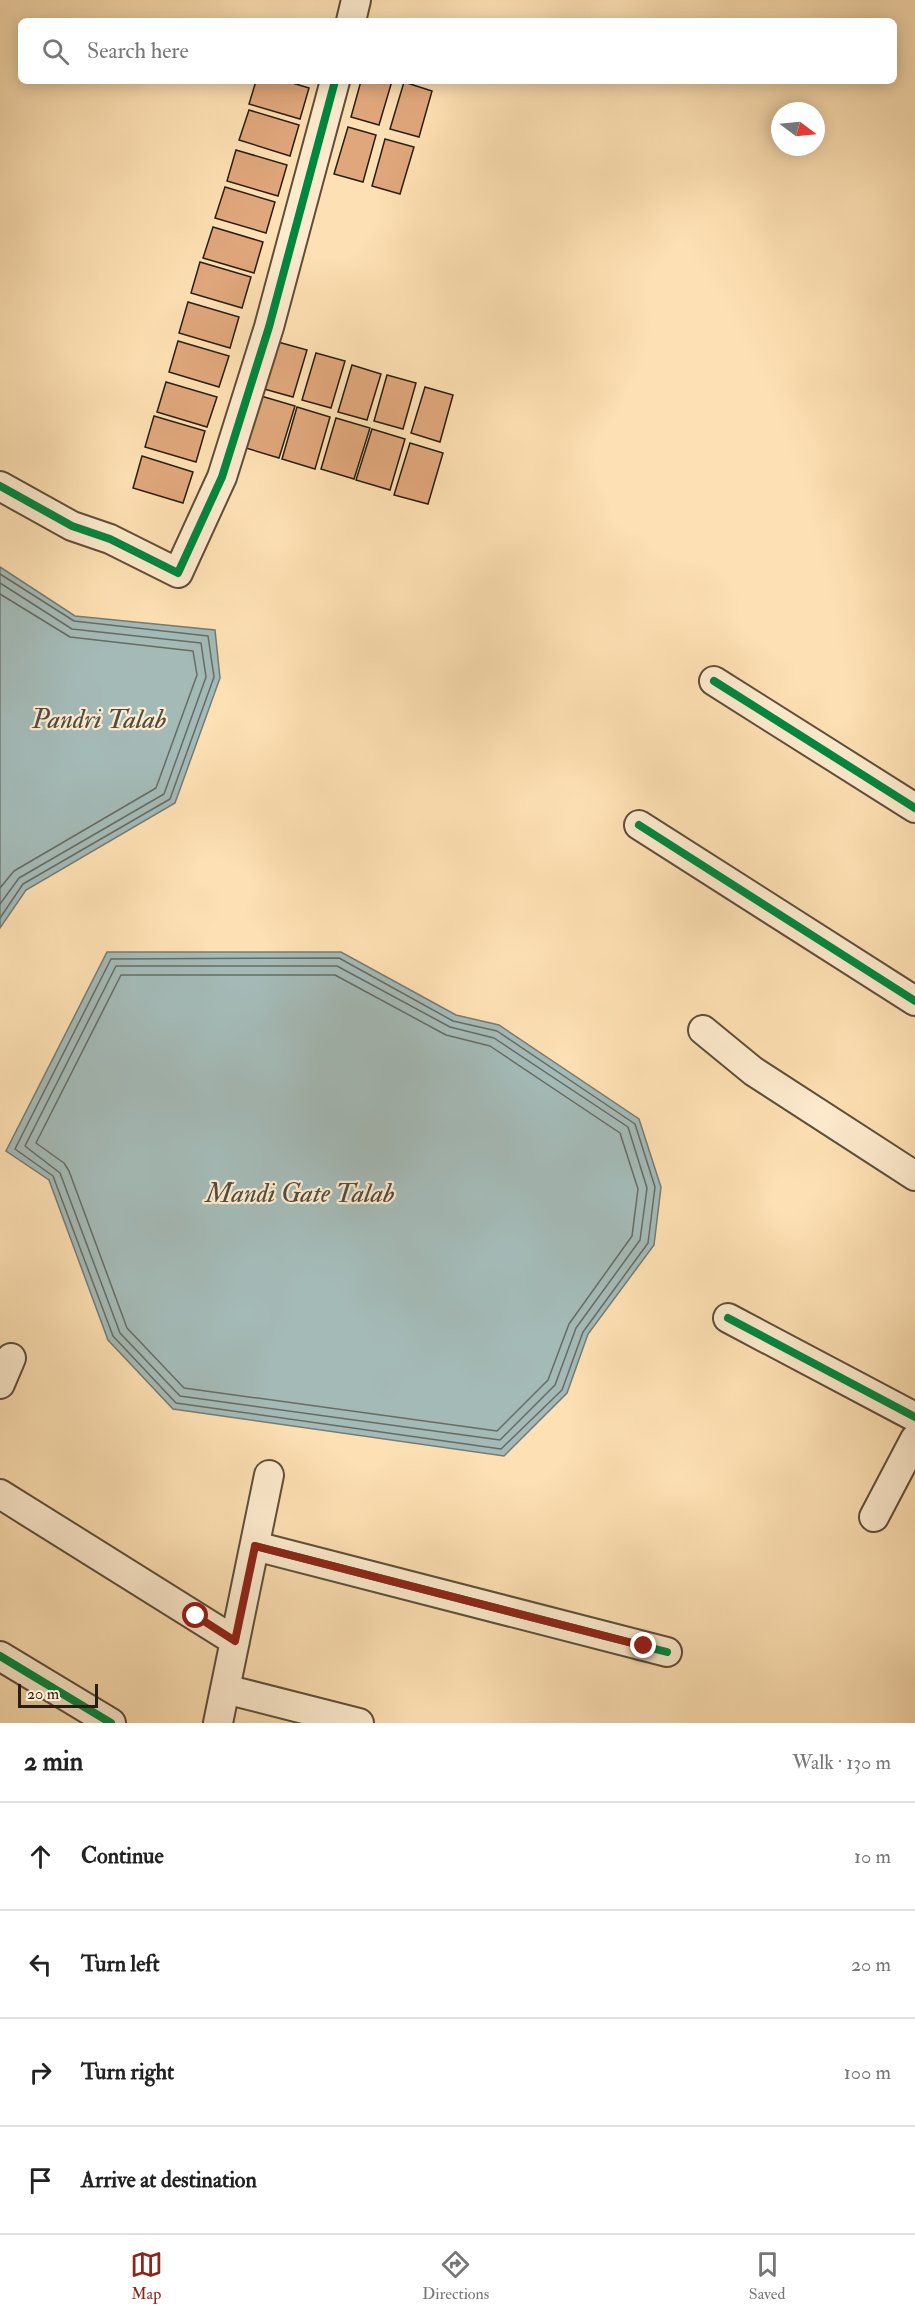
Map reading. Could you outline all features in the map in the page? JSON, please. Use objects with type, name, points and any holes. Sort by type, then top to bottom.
[{"type":"street","points":[[352,18],[356,0]]},
{"type":"street","points":[[0,486],[72,526],[110,539],[178,573],[225,466],[269,327],[334,84]]},
{"type":"street","points":[[714,681],[915,808]]},
{"type":"street","points":[[639,825],[915,1001]]},
{"type":"street","points":[[703,1030],[753,1071],[915,1176]]},
{"type":"street","points":[[728,1318],[915,1417]]},
{"type":"street","points":[[0,1384],[11,1358]]},
{"type":"street","points":[[874,1517],[915,1439]]},
{"type":"street","points":[[218,1723],[269,1475]]},
{"type":"street","points":[[0,1494],[235,1641]]},
{"type":"street","points":[[255,1546],[667,1652]]},
{"type":"street","points":[[0,1656],[111,1723]]},
{"type":"street","points":[[225,1689],[359,1723]]},
{"type":"water","name":"Pandri Talab","points":[[0,567],[75,616],[215,630],[220,678],[175,803],[26,890],[0,928]]},
{"type":"water","name":"Mandi Gate Talab","points":[[107,952],[341,952],[456,1015],[499,1025],[639,1119],[661,1187],[654,1245],[588,1334],[567,1393],[504,1456],[173,1409],[108,1340],[49,1180],[6,1151]]},
{"type":"building","points":[[255,84],[296,84],[309,88],[300,119],[249,104]]},
{"type":"building","points":[[360,84],[391,84],[379,125],[351,117]]},
{"type":"building","points":[[403,84],[432,91],[419,137],[390,129]]},
{"type":"building","points":[[249,110],[299,125],[290,156],[239,140]]},
{"type":"building","points":[[348,127],[376,135],[363,182],[334,174]]},
{"type":"building","points":[[385,139],[414,147],[400,194],[372,186]]},
{"type":"building","points":[[236,150],[287,165],[278,196],[227,181]]},
{"type":"building","points":[[225,187],[275,202],[266,233],[215,218]]},
{"type":"building","points":[[213,227],[263,242],[254,273],[203,258]]},
{"type":"building","points":[[200,262],[251,277],[242,308],[191,293]]},
{"type":"building","points":[[188,302],[239,317],[230,348],[179,333]]},
{"type":"building","points":[[178,341],[229,356],[219,387],[169,372]]},
{"type":"building","points":[[278,342],[307,350],[293,397],[264,389]]},
{"type":"building","points":[[316,353],[345,361],[331,408],[302,400]]},
{"type":"building","points":[[352,365],[381,374],[367,420],[338,412]]},
{"type":"building","points":[[387,375],[416,383],[403,429],[374,421]]},
{"type":"building","points":[[166,382],[217,397],[207,427],[157,412]]},
{"type":"building","points":[[425,387],[453,395],[440,442],[411,433]]},
{"type":"building","points":[[261,396],[295,406],[279,458],[246,448]]},
{"type":"building","points":[[297,407],[330,417],[315,469],[282,459]]},
{"type":"building","points":[[154,416],[205,431],[196,462],[145,447]]},
{"type":"building","points":[[336,418],[370,428],[354,479],[321,469]]},
{"type":"building","points":[[372,429],[405,439],[390,490],[356,480]]},
{"type":"building","points":[[410,443],[443,453],[428,504],[394,495]]},
{"type":"building","points":[[142,456],[193,472],[183,503],[133,488]]},
{"type":"cycle path","points":[[0,486],[72,526],[110,539],[178,573],[222,477],[269,327],[334,84]]},
{"type":"cycle path","points":[[714,681],[915,808]]},
{"type":"cycle path","points":[[639,825],[915,1001]]},
{"type":"cycle path","points":[[728,1318],[915,1417]]},
{"type":"cycle path","points":[[255,1546],[667,1652]]},
{"type":"cycle path","points":[[0,1656],[111,1723]]},
{"type":"route","points":[[196,1616],[235,1641],[255,1546],[644,1646]]}]
